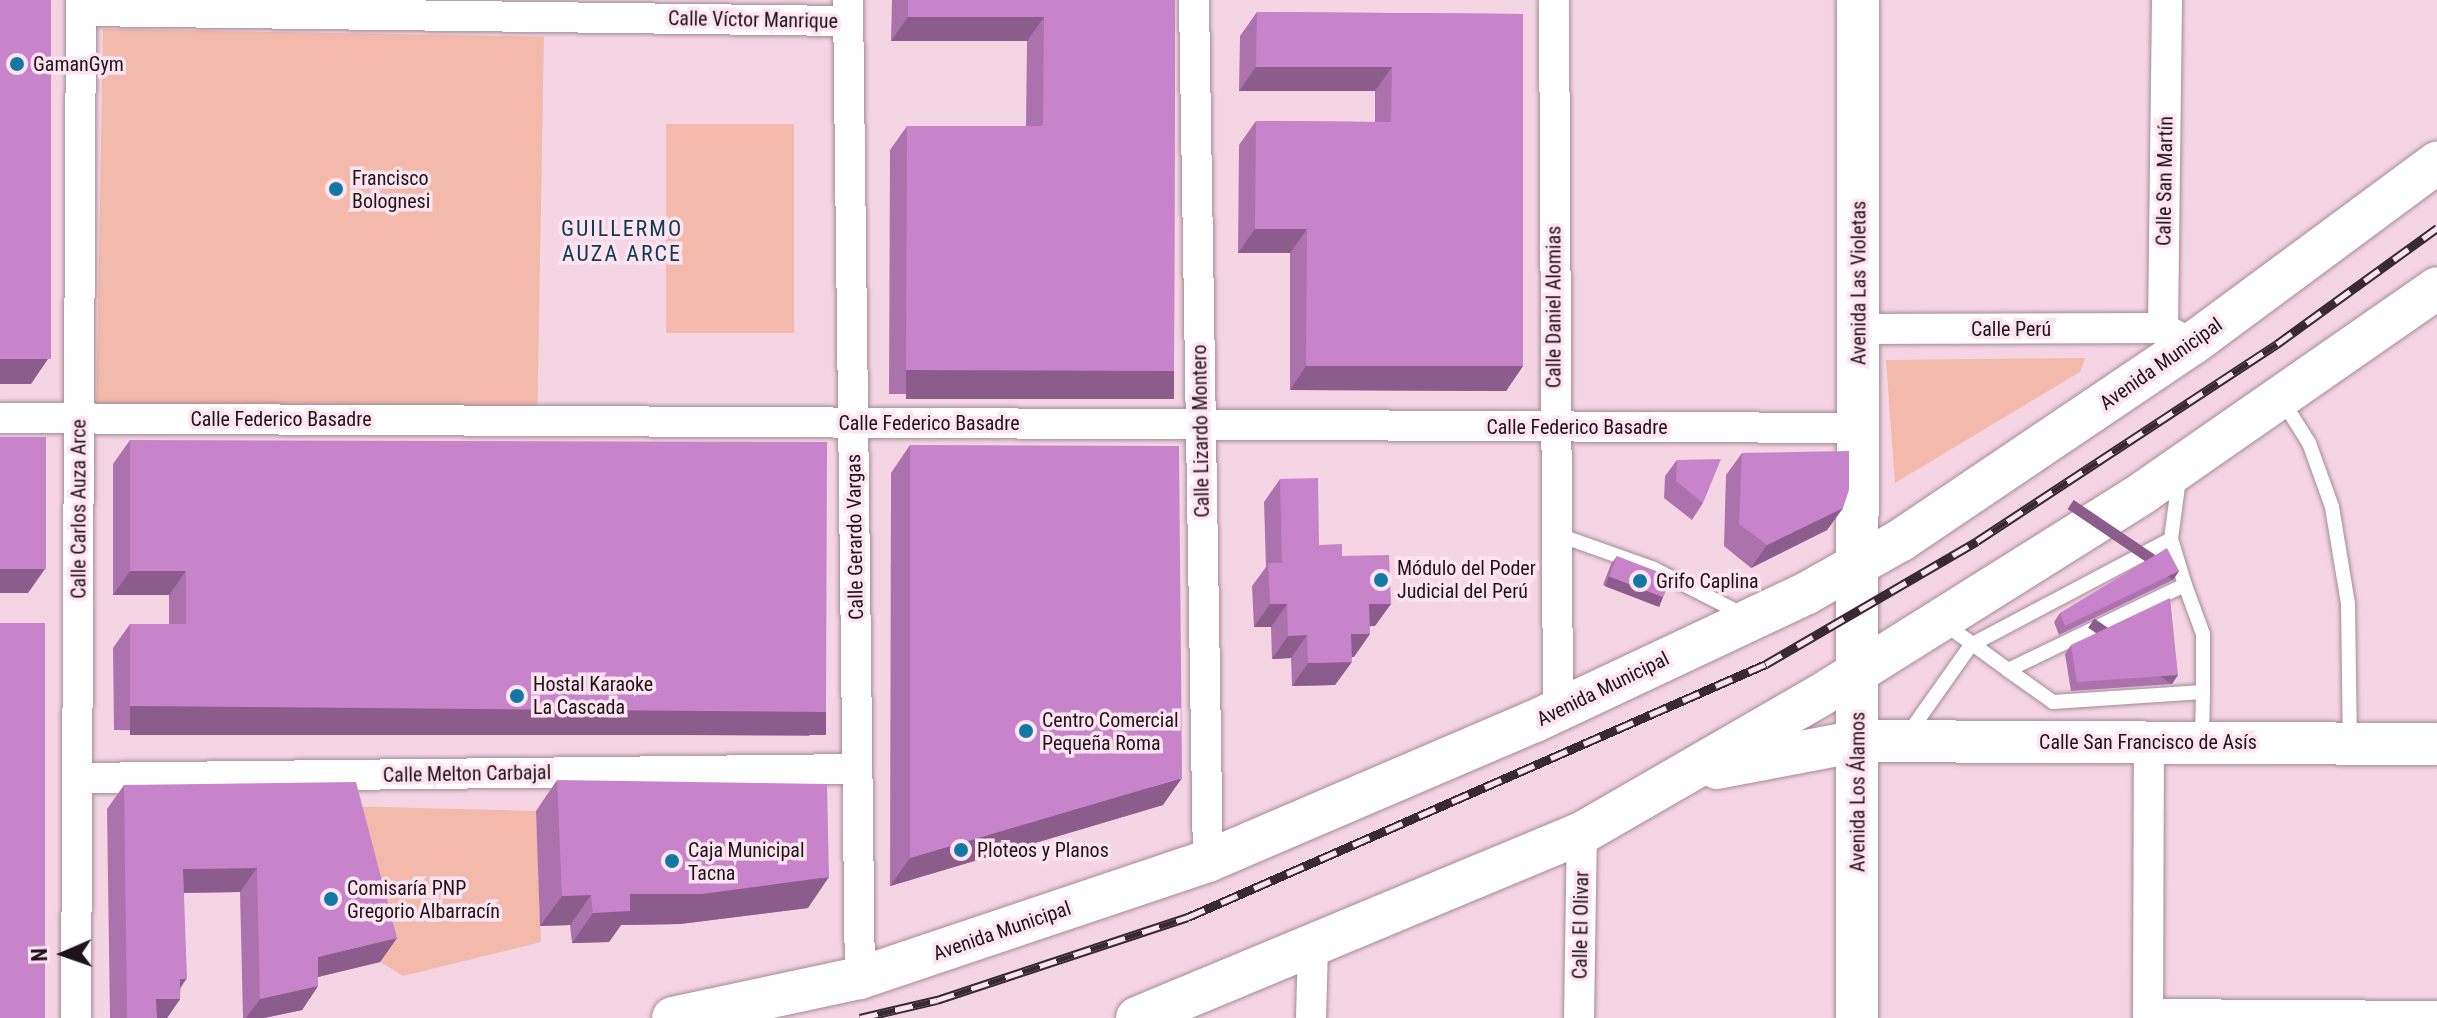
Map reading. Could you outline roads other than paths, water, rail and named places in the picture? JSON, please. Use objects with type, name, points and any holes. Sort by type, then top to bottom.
[{"type":"main road","name":"Avenida Las Violetas","points":[[1858,0],[1859,566]]},
{"type":"main road","name":"Avenida Municipal","points":[[673,1018],[860,978],[1208,861],[1558,711],[1859,566],[2177,336],[2437,163]]},
{"type":"main road","points":[[1137,1018],[1582,833],[1858,671],[2144,492],[2182,462],[2437,288]]},
{"type":"main road","name":"Avenida Los Álamos","points":[[1857,1018],[1859,566]]},
{"type":"main road","name":"Calle San Francisco de Asís","points":[[1684,774],[1858,741],[2437,744]]},
{"type":"street","name":"Calle Lizardo Montero","points":[[1194,0],[1208,861]]},
{"type":"street","name":"Calle Daniel Alomias","points":[[1554,0],[1554,427],[1558,711]]},
{"type":"street","name":"Calle San Martín","points":[[2167,0],[2177,336]]},
{"type":"street","name":"Calle Víctor Manrique","points":[[81,5],[848,10]]},
{"type":"street","name":"Calle Carlos Auza Arce","points":[[76,1018],[81,5]]},
{"type":"street","name":"Calle Gerardo Vargas","points":[[848,10],[860,978]]},
{"type":"street","name":"Calle Perú","points":[[1859,329],[2177,336]]},
{"type":"street","name":"Calle Federico Basadre","points":[[0,418],[1859,428]]},
{"type":"street","points":[[2149,743],[2148,1016],[2430,1017]]},
{"type":"street","name":"Calle Melton Carbajal","points":[[77,778],[857,769]]},
{"type":"street","name":"Calle El Olivar","points":[[1579,1018],[1582,833]]},
{"type":"street","points":[[1311,1018],[1313,947]]},
{"type":"lane","points":[[2279,396],[2309,443],[2332,507],[2348,604],[2350,743]]},
{"type":"lane","points":[[2182,462],[2171,539],[2203,634],[2202,743]]},
{"type":"lane","points":[[1555,534],[1652,568],[1750,618]]},
{"type":"lane","points":[[1902,741],[1971,645],[2171,539]]},
{"type":"lane","points":[[2008,670],[2185,585]]},
{"type":"lane","points":[[1938,619],[2053,702],[2203,692]]},
{"type":"railway","points":[[860,1018],[937,1000],[1188,917],[1766,664],[1977,541],[2277,344],[2437,228]]},
{"type":"place","name":"GamanGym","points":[[17,64]]},
{"type":"place","name":"Francisco Bolognesi","points":[[336,189]]},
{"type":"place","name":"Módulo del Poder Judicial del Perú","points":[[1381,580]]},
{"type":"place","name":"Grifo Caplina","points":[[1640,581]]},
{"type":"place","name":"Hostal Karaoke La Cascada","points":[[517,696]]},
{"type":"place","name":"Centro Comercial Pequeña Roma","points":[[1026,731]]},
{"type":"place","name":"Ploteos y Planos","points":[[961,850]]},
{"type":"place","name":"Caja Municipal Tacna","points":[[672,861]]},
{"type":"place","name":"Comisaría PNP Gregorio Albarracín","points":[[331,899]]},
{"type":"district","name":"GUILLERMO AUZA ARCE","points":[[622,240]]}]
